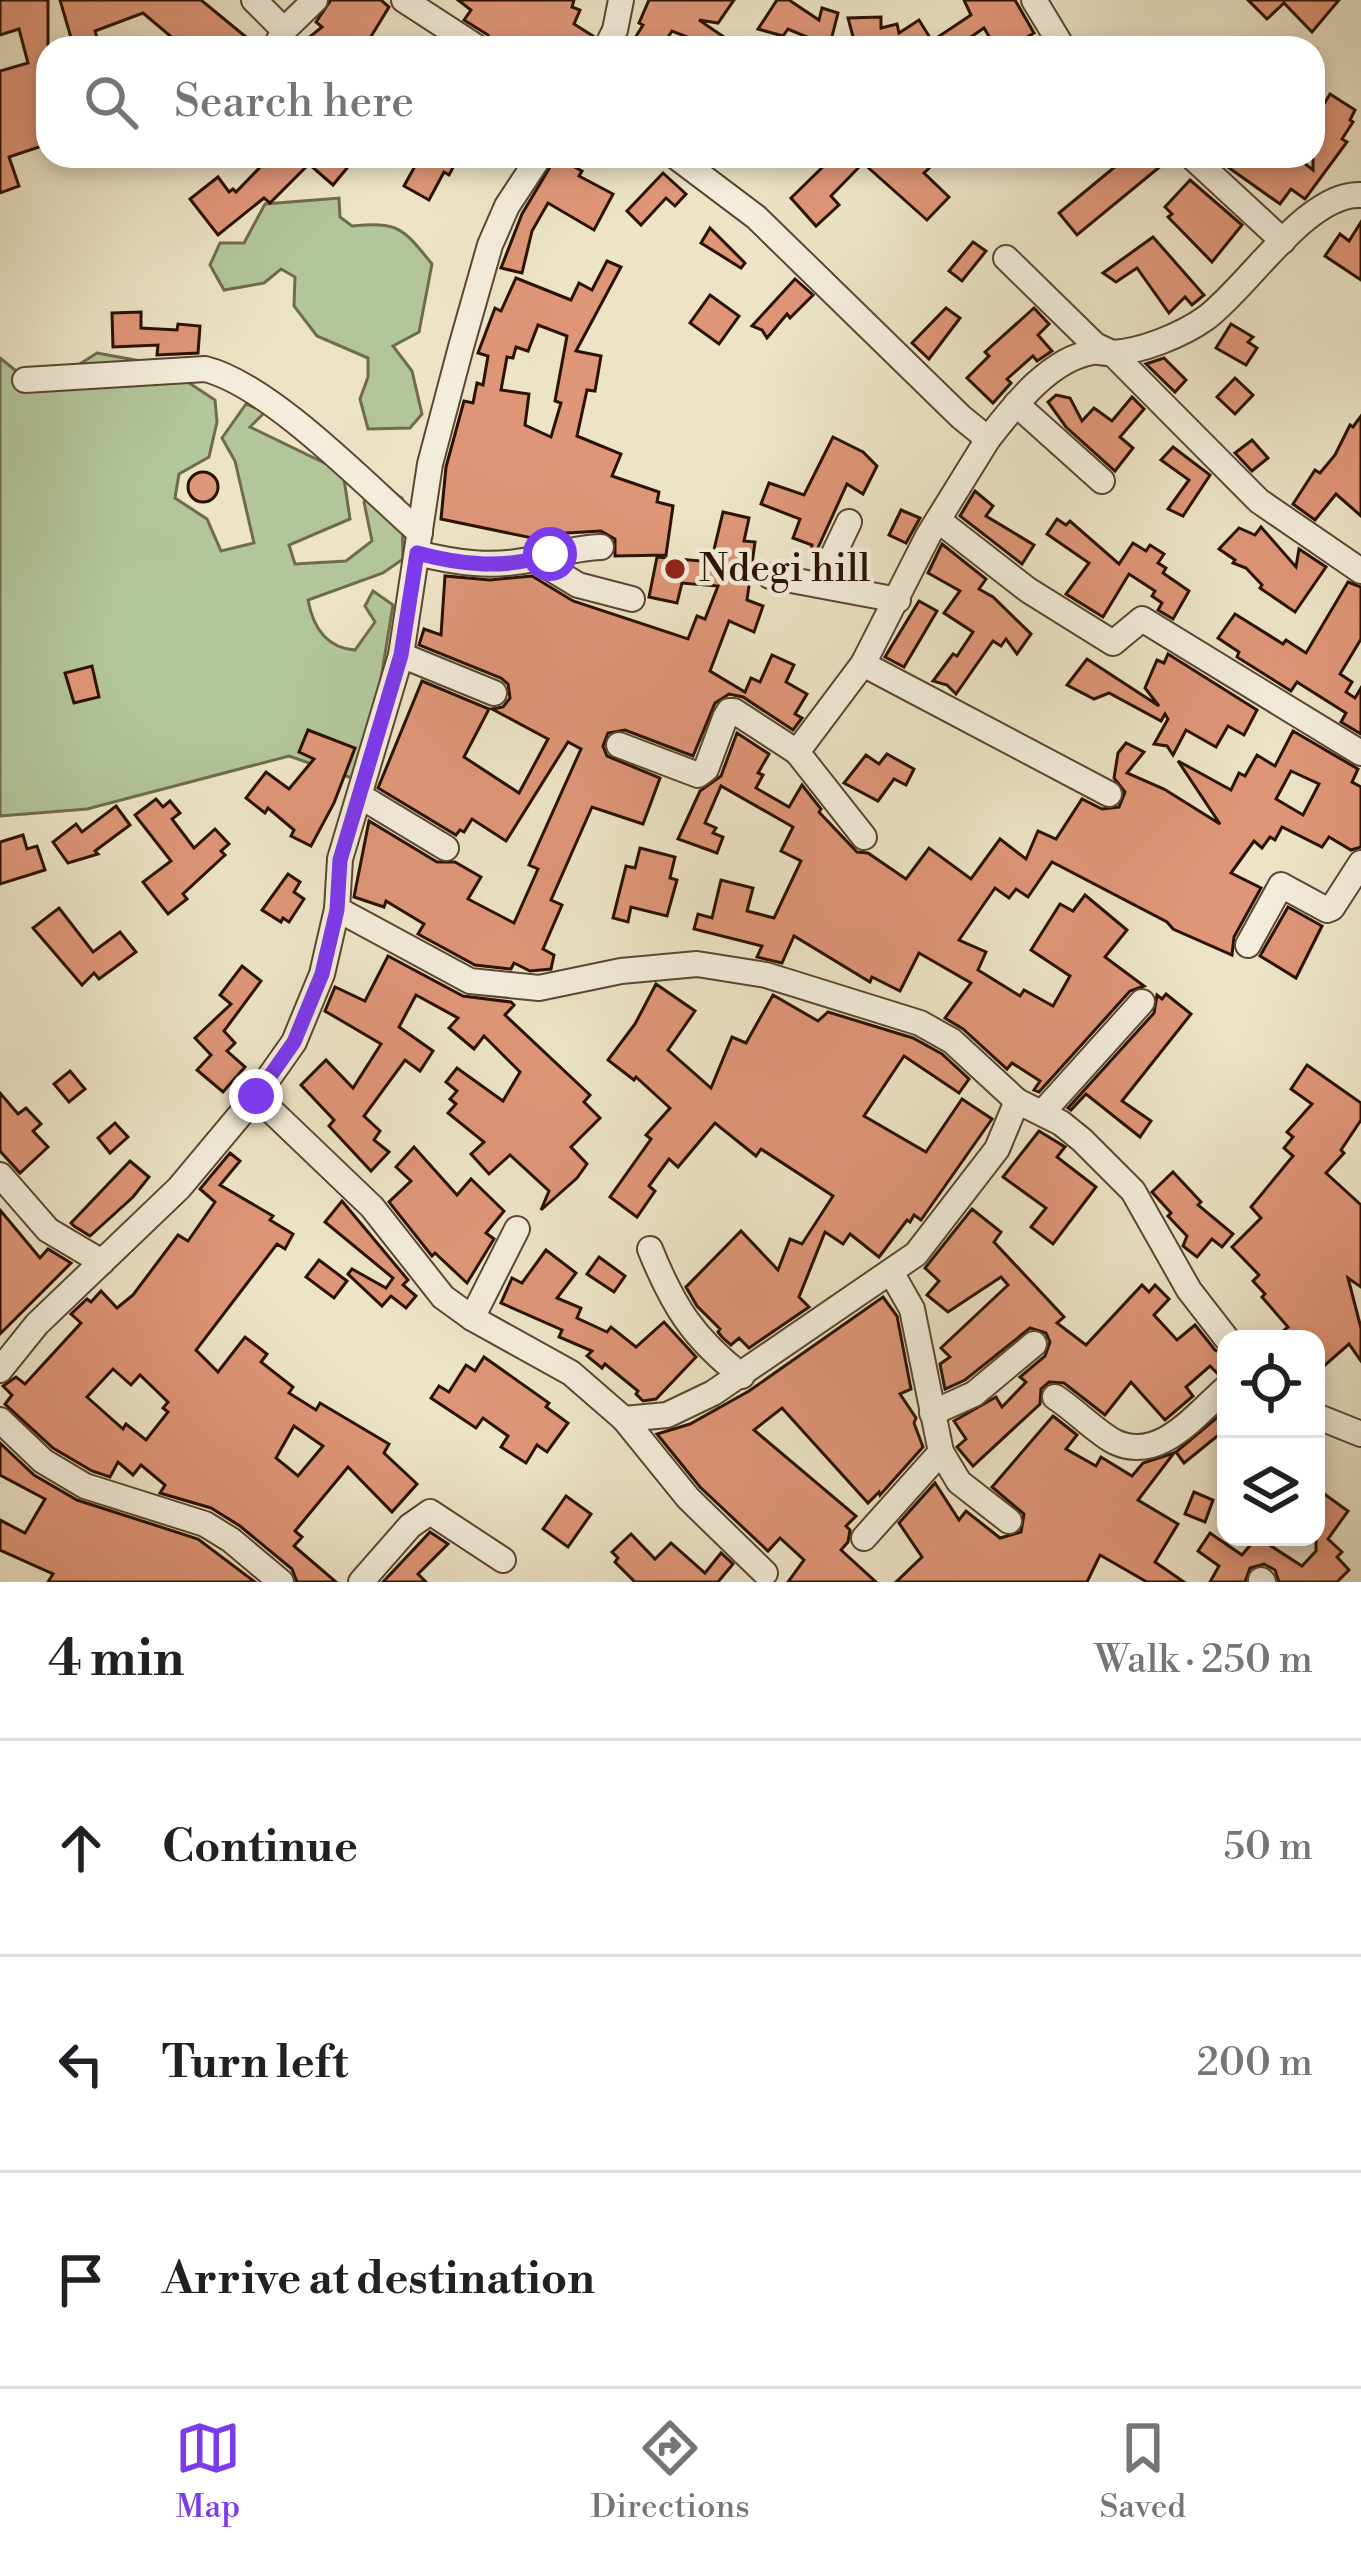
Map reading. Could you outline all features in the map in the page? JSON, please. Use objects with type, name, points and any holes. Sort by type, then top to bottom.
[{"type":"street","points":[[254,0],[277,36]]},
{"type":"street","points":[[282,36],[315,0]]},
{"type":"street","points":[[404,0],[460,36]]},
{"type":"street","points":[[613,36],[621,0]]},
{"type":"street","points":[[1034,0],[1056,36]]},
{"type":"street","points":[[0,1370],[37,1324],[179,1188],[294,1042],[322,974],[337,910],[340,860],[401,655],[430,464],[490,245],[507,206],[532,168]]},
{"type":"street","points":[[691,168],[756,217],[988,439]]},
{"type":"street","points":[[1204,168],[1283,241]]},
{"type":"street","points":[[797,752],[863,664],[938,520],[988,439],[1016,404],[1064,365],[1092,352],[1146,346],[1202,321],[1283,241],[1340,196],[1361,195]]},
{"type":"street","points":[[1006,258],[1095,345],[1112,353],[1258,501],[1361,571]]},
{"type":"street","points":[[25,380],[205,369],[230,375],[265,398],[419,543],[454,563],[484,565],[535,559],[570,548],[601,547]]},
{"type":"street","points":[[1016,404],[1102,482]]},
{"type":"street","points":[[938,520],[1028,590],[1113,643],[1142,619],[1361,754]]},
{"type":"street","points":[[819,586],[848,522]]},
{"type":"street","points":[[535,559],[578,585],[632,598]]},
{"type":"street","points":[[770,576],[898,600]]},
{"type":"street","points":[[401,655],[494,693]]},
{"type":"street","points":[[863,664],[1109,794]]},
{"type":"street","points":[[619,745],[698,775],[706,769],[725,718],[734,711],[797,752],[864,837]]},
{"type":"street","points":[[360,796],[446,848]]},
{"type":"street","points":[[1248,944],[1281,885],[1327,910],[1361,863]]},
{"type":"street","points":[[337,910],[440,968],[470,981],[505,988],[539,988],[621,971],[697,964],[766,975],[920,1023],[952,1041],[1017,1101],[1082,1140],[1132,1191],[1189,1290],[1220,1330]]},
{"type":"street","points":[[1042,1113],[1142,1002]]},
{"type":"street","points":[[256,1096],[372,1207],[443,1297],[571,1373],[624,1419],[688,1498],[765,1573]]},
{"type":"street","points":[[624,1419],[668,1415],[742,1376],[916,1254],[998,1149],[1017,1101]]},
{"type":"street","points":[[0,1174],[48,1229],[102,1262]]},
{"type":"street","points":[[472,1318],[518,1229]]},
{"type":"street","points":[[650,1249],[680,1316],[742,1376]]},
{"type":"street","points":[[891,1272],[913,1309],[940,1452],[959,1482],[1009,1521]]},
{"type":"street","points":[[932,1413],[988,1385],[1034,1343]]},
{"type":"street","points":[[1055,1396],[1112,1441],[1150,1448],[1217,1396]]},
{"type":"street","points":[[0,1420],[43,1461],[71,1478],[205,1524],[280,1582]]},
{"type":"street","points":[[1325,1420],[1361,1434]]},
{"type":"street","points":[[864,1538],[940,1452]]},
{"type":"street","points":[[361,1582],[410,1526],[430,1512],[503,1560]]},
{"type":"green space","points":[[339,198],[340,217],[352,226],[398,230],[432,264],[419,332],[393,346],[412,371],[422,414],[410,428],[368,429],[360,399],[368,377],[368,358],[317,336],[294,306],[295,277],[281,269],[264,283],[224,290],[210,265],[220,243],[244,243],[265,204]]},
{"type":"green space","points":[[97,353],[162,365],[215,400],[217,422],[209,457],[179,474],[175,498],[207,519],[221,551],[254,543],[235,461],[222,438],[246,404],[265,412],[250,427],[343,472],[350,519],[289,545],[295,564],[346,561],[372,541],[364,502],[378,484],[402,498],[403,559],[383,573],[308,600],[323,634],[336,645],[355,650],[375,622],[365,606],[373,591],[393,605],[377,703],[352,778],[289,756],[87,809],[0,816],[0,358],[20,374],[61,376]]},
{"type":"building","points":[[0,0],[48,0],[48,36],[36,36],[36,148],[9,157],[19,186],[0,193],[0,71],[28,63],[19,29],[0,35]]},
{"type":"building","points":[[60,0],[201,0],[245,36],[170,36],[143,13],[95,31],[96,36],[70,36]]},
{"type":"building","points":[[331,0],[381,0],[389,7],[371,36],[311,36],[322,27],[316,22]]},
{"type":"building","points":[[458,0],[574,0],[572,7],[580,10],[574,24],[593,36],[488,36],[464,20],[471,10]]},
{"type":"building","points":[[649,0],[734,0],[718,23],[699,20],[722,36],[685,36],[672,31],[669,36],[636,36],[643,25],[639,23]]},
{"type":"building","points":[[777,0],[789,0],[819,20],[822,8],[838,13],[832,36],[805,36],[788,29],[783,36],[758,29]]},
{"type":"building","points":[[964,0],[1015,0],[1034,33],[989,36],[984,28],[972,36],[940,36],[971,15]]},
{"type":"building","points":[[1248,0],[1339,0],[1312,32],[1284,3],[1267,19]]},
{"type":"building","points":[[881,17],[881,28],[897,24],[899,33],[919,20],[929,36],[853,36],[848,18]]},
{"type":"building","points":[[1330,94],[1355,110],[1353,122],[1342,139],[1347,142],[1305,199],[1291,189],[1280,204],[1229,168],[1325,168],[1325,102]]},
{"type":"building","points":[[259,168],[305,168],[270,203],[264,198],[218,235],[190,199],[218,177],[229,192],[236,192]]},
{"type":"building","points":[[314,168],[347,168],[333,185]]},
{"type":"building","points":[[414,168],[453,168],[449,175],[444,172],[429,200],[404,186]]},
{"type":"building","points":[[549,168],[576,168],[582,171],[579,176],[613,194],[594,230],[548,203],[532,231],[522,273],[501,268],[522,214]]},
{"type":"building","points":[[822,168],[858,168],[831,196],[839,205],[816,226],[791,198]]},
{"type":"building","points":[[869,168],[929,168],[924,173],[949,197],[927,220]]},
{"type":"building","points":[[1113,168],[1158,168],[1077,235],[1059,213]]},
{"type":"building","points":[[663,173],[686,194],[675,206],[666,198],[641,225],[627,211]]},
{"type":"building","points":[[1190,180],[1242,225],[1212,262],[1168,217],[1172,214],[1165,207]]},
{"type":"building","points":[[1361,222],[1361,280],[1325,256],[1340,234],[1349,241]]},
{"type":"building","points":[[710,228],[745,263],[741,268],[701,243]]},
{"type":"building","points":[[1153,237],[1204,295],[1192,305],[1185,297],[1169,313],[1137,268],[1116,282],[1103,273]]},
{"type":"building","points":[[973,242],[986,251],[962,281],[949,271]]},
{"type":"building","points":[[607,261],[621,267],[576,351],[601,356],[595,391],[587,390],[577,436],[621,454],[612,476],[659,492],[657,502],[673,506],[666,555],[615,556],[615,539],[601,531],[551,534],[542,540],[441,519],[446,467],[464,401],[473,403],[477,383],[483,385],[488,356],[478,353],[495,308],[501,311],[516,278],[571,300],[579,283],[592,290]],"holes":[[[538,325],[567,336],[555,401],[561,403],[551,437],[525,425],[529,394],[501,390],[507,357],[513,358],[516,347],[528,351]]]},
{"type":"building","points":[[795,279],[813,295],[790,318],[787,314],[767,338],[752,326]]},
{"type":"building","points":[[710,295],[739,316],[719,344],[690,323]]},
{"type":"building","points":[[946,308],[960,318],[929,359],[912,343]]},
{"type":"building","points":[[1034,308],[1049,324],[1038,335],[1052,351],[1037,361],[1033,356],[1007,379],[1011,383],[993,403],[967,378],[989,356],[985,352]]},
{"type":"building","points":[[141,312],[141,328],[200,326],[198,353],[157,355],[158,345],[113,347],[112,313]]},
{"type":"building","points":[[1231,324],[1253,337],[1248,342],[1257,348],[1246,365],[1216,348]]},
{"type":"building","points":[[1164,358],[1186,380],[1175,392],[1146,364]]},
{"type":"building","points":[[1235,378],[1253,395],[1235,414],[1217,397]]},
{"type":"building","points":[[1056,395],[1070,398],[1082,421],[1094,408],[1112,421],[1132,397],[1144,409],[1120,437],[1133,448],[1115,471],[1066,427],[1048,402]]},
{"type":"building","points":[[1361,416],[1361,516],[1336,494],[1315,520],[1293,504]]},
{"type":"building","points":[[833,437],[863,452],[877,466],[863,494],[847,484],[816,552],[812,545],[793,538],[800,519],[761,504],[769,483],[804,495]]},
{"type":"building","points":[[1252,440],[1268,458],[1252,471],[1235,453]]},
{"type":"building","points":[[1173,447],[1210,475],[1183,516],[1168,509],[1189,480],[1161,460]]},
{"type":"building","points":[[203,472],[214,476],[218,487],[214,498],[203,502],[192,498],[188,487],[192,476]]},
{"type":"building","points":[[975,491],[993,506],[986,516],[1034,545],[1022,564],[960,516]]},
{"type":"building","points":[[901,510],[920,518],[906,543],[889,535]]},
{"type":"building","points":[[723,512],[749,518],[744,541],[755,542],[747,600],[763,606],[754,632],[729,621],[710,671],[745,692],[751,678],[760,682],[772,655],[794,665],[786,682],[807,694],[795,714],[802,718],[793,730],[743,697],[729,694],[715,703],[693,756],[625,730],[608,733],[603,746],[607,756],[660,778],[643,824],[592,807],[551,900],[562,905],[543,949],[554,955],[551,969],[530,971],[514,963],[511,969],[475,965],[418,934],[424,924],[386,901],[384,907],[354,897],[369,821],[437,862],[455,862],[481,877],[468,899],[514,923],[538,869],[529,865],[581,749],[568,742],[506,841],[472,819],[456,835],[378,788],[422,681],[489,709],[464,757],[519,793],[548,739],[492,709],[503,707],[510,698],[508,684],[501,678],[419,645],[424,629],[441,635],[445,576],[490,580],[532,576],[573,601],[688,639],[697,616],[705,619],[718,586],[682,583],[677,603],[649,597],[657,557],[711,562]]},
{"type":"building","points":[[1057,519],[1066,525],[1070,521],[1119,564],[1133,543],[1146,551],[1150,545],[1164,554],[1158,563],[1166,568],[1163,573],[1189,591],[1173,619],[1158,610],[1162,603],[1152,596],[1155,591],[1129,574],[1103,617],[1066,594],[1089,563],[1047,534]]},
{"type":"building","points":[[1261,527],[1296,567],[1299,549],[1326,567],[1295,612],[1260,588],[1246,568],[1219,549],[1239,528],[1255,535]]},
{"type":"building","points":[[942,544],[986,579],[979,589],[1031,634],[1017,654],[1006,639],[1001,646],[993,641],[956,694],[933,681],[973,632],[944,613],[960,591],[928,573]]},
{"type":"building","points":[[1348,582],[1361,587],[1361,639],[1340,674],[1352,682],[1346,692],[1355,698],[1361,688],[1361,734],[1341,722],[1346,713],[1297,682],[1291,691],[1237,657],[1239,652],[1218,638],[1235,614],[1306,653]]},
{"type":"building","points":[[919,601],[937,611],[904,667],[885,657]]},
{"type":"building","points":[[1168,654],[1257,710],[1244,735],[1228,726],[1216,747],[1186,730],[1173,755],[1167,746],[1154,744],[1168,719],[1165,714],[1161,721],[1109,693],[1094,699],[1067,685],[1087,659],[1159,706],[1145,688],[1157,660],[1164,663]]},
{"type":"building","points":[[92,666],[99,697],[74,703],[65,673]]},
{"type":"building","points":[[308,730],[355,748],[311,846],[291,836],[294,830],[268,808],[265,813],[246,798],[266,772],[289,789],[314,759],[299,752]]},
{"type":"building","points":[[1293,731],[1358,769],[1352,782],[1361,787],[1361,847],[1351,850],[1329,837],[1322,847],[1282,827],[1275,840],[1270,837],[1262,848],[1254,841],[1231,873],[1261,888],[1234,937],[1232,955],[1173,929],[1052,862],[1028,897],[1016,889],[1009,898],[995,888],[959,940],[986,952],[978,970],[1020,996],[1024,990],[1053,1006],[1070,976],[1031,950],[1060,904],[1073,911],[1085,895],[1127,930],[1105,957],[1144,986],[1130,991],[1039,1092],[1034,1090],[1040,1081],[1012,1063],[1007,1069],[945,1018],[971,983],[919,953],[900,991],[872,977],[870,982],[794,936],[782,963],[757,957],[762,946],[694,929],[698,914],[712,918],[721,880],[753,888],[747,911],[774,918],[801,861],[781,851],[793,827],[721,786],[705,823],[723,837],[717,853],[678,839],[700,791],[721,776],[737,733],[769,754],[756,788],[789,807],[802,785],[819,812],[857,852],[868,853],[906,879],[929,848],[971,879],[1000,839],[1026,859],[1038,831],[1056,839],[1082,799],[1102,809],[1119,807],[1125,792],[1114,778],[1118,753],[1126,743],[1144,752],[1127,773],[1164,789],[1220,824],[1178,761],[1231,790],[1239,773],[1245,776],[1257,755],[1275,766]],"holes":[[[1291,771],[1319,784],[1303,815],[1276,799]]]},
{"type":"building","points":[[887,754],[914,769],[906,785],[894,779],[878,801],[844,783],[866,755],[879,764]]},
{"type":"building","points":[[156,799],[163,807],[170,801],[180,813],[172,819],[194,848],[215,829],[229,844],[221,851],[225,855],[183,894],[187,899],[168,914],[143,882],[171,861],[135,815]]},
{"type":"building","points":[[116,806],[130,825],[95,851],[98,854],[68,863],[53,842],[76,824],[82,832]]},
{"type":"building","points":[[23,835],[27,849],[37,846],[45,870],[0,884],[0,842]]},
{"type":"building","points":[[640,848],[675,857],[670,878],[677,880],[667,916],[631,907],[628,922],[613,918],[626,866],[635,868]]},
{"type":"building","points":[[288,874],[300,882],[294,892],[304,899],[289,922],[283,918],[281,922],[262,910]]},
{"type":"building","points":[[1288,907],[1322,926],[1296,978],[1260,956]]},
{"type":"building","points":[[59,908],[93,952],[120,932],[136,952],[99,979],[94,973],[82,985],[33,928]]},
{"type":"building","points":[[388,956],[463,996],[511,1002],[514,1005],[505,1015],[590,1095],[584,1102],[600,1118],[571,1147],[587,1164],[541,1210],[549,1191],[510,1155],[489,1174],[471,1154],[484,1142],[448,1113],[456,1104],[450,1099],[457,1091],[446,1082],[457,1068],[503,1101],[520,1072],[484,1036],[474,1049],[449,1028],[458,1018],[416,995],[399,1027],[433,1051],[420,1071],[405,1060],[364,1116],[380,1131],[374,1140],[389,1152],[371,1171],[329,1126],[334,1120],[301,1085],[326,1060],[353,1088],[381,1044],[325,1011],[335,987],[365,1001]]},
{"type":"building","points":[[242,966],[261,981],[224,1031],[235,1043],[227,1051],[245,1067],[223,1092],[197,1070],[211,1055],[195,1038],[231,1004],[220,995]]},
{"type":"building","points":[[656,984],[695,1011],[668,1050],[711,1088],[732,1037],[746,1043],[773,995],[818,1021],[828,1012],[913,1038],[942,1054],[969,1079],[959,1093],[904,1056],[864,1116],[926,1152],[962,1099],[992,1119],[921,1220],[914,1215],[907,1220],[879,1257],[850,1234],[843,1244],[825,1232],[799,1297],[809,1307],[749,1348],[739,1338],[731,1345],[722,1337],[686,1287],[741,1231],[778,1270],[790,1239],[802,1244],[833,1196],[761,1149],[756,1156],[715,1123],[678,1167],[669,1159],[649,1186],[655,1191],[637,1217],[610,1197],[651,1139],[646,1135],[670,1108],[636,1077],[634,1080],[608,1060],[635,1024]]},
{"type":"building","points":[[1166,994],[1191,1014],[1122,1101],[1151,1121],[1140,1137],[1086,1094],[1068,1108],[1154,1013],[1157,995],[1162,999]]},
{"type":"building","points":[[1307,1065],[1361,1103],[1361,1120],[1341,1150],[1344,1153],[1326,1173],[1361,1205],[1361,1287],[1348,1278],[1361,1328],[1361,1361],[1349,1344],[1325,1365],[1325,1330],[1284,1330],[1288,1327],[1253,1281],[1259,1275],[1232,1247],[1261,1218],[1251,1207],[1293,1156],[1284,1148],[1293,1137],[1287,1132],[1312,1104],[1291,1089]]},
{"type":"building","points":[[70,1071],[85,1089],[69,1102],[54,1084]]},
{"type":"building","points":[[0,1093],[18,1114],[26,1108],[41,1124],[33,1131],[48,1147],[20,1173],[0,1151]]},
{"type":"building","points":[[115,1123],[128,1137],[110,1153],[98,1138]]},
{"type":"building","points":[[1039,1131],[1065,1147],[1057,1157],[1096,1187],[1053,1244],[1031,1227],[1046,1208],[1003,1177]]},
{"type":"building","points":[[414,1147],[457,1195],[471,1179],[504,1211],[486,1233],[494,1239],[467,1283],[435,1253],[432,1256],[389,1202],[411,1181],[396,1167]]},
{"type":"building","points":[[230,1153],[240,1161],[220,1185],[273,1216],[270,1220],[293,1234],[285,1249],[277,1244],[196,1350],[218,1372],[245,1337],[267,1354],[261,1362],[293,1387],[289,1393],[316,1410],[320,1403],[389,1444],[384,1453],[417,1484],[392,1512],[348,1467],[295,1531],[302,1537],[294,1546],[336,1582],[297,1582],[292,1569],[240,1526],[211,1508],[160,1493],[165,1485],[141,1465],[133,1475],[118,1462],[110,1477],[92,1471],[53,1448],[5,1404],[12,1395],[3,1386],[16,1377],[25,1384],[81,1323],[71,1314],[87,1299],[91,1302],[101,1291],[117,1308],[133,1295],[178,1235],[188,1241],[215,1202],[200,1189]],"holes":[[[113,1369],[131,1385],[140,1375],[168,1402],[163,1408],[168,1412],[146,1440],[126,1424],[123,1429],[87,1397]],[[294,1426],[323,1446],[298,1476],[276,1458]]]},
{"type":"building","points":[[130,1161],[149,1177],[133,1197],[90,1236],[74,1226],[71,1223]]},
{"type":"building","points":[[1173,1172],[1201,1202],[1198,1205],[1233,1234],[1222,1247],[1212,1239],[1197,1257],[1183,1246],[1187,1236],[1152,1192]]},
{"type":"building","points":[[342,1201],[408,1280],[403,1285],[416,1296],[406,1308],[391,1296],[382,1306],[348,1274],[352,1269],[386,1288],[393,1278],[325,1222]]},
{"type":"building","points":[[972,1209],[1001,1232],[994,1242],[1064,1317],[1057,1323],[1086,1345],[1142,1285],[1149,1292],[1155,1285],[1169,1299],[1154,1315],[1177,1340],[1195,1325],[1217,1351],[1217,1373],[1210,1366],[1186,1387],[1193,1396],[1165,1420],[1131,1382],[1105,1415],[1064,1383],[1049,1382],[1041,1389],[1040,1404],[973,1466],[957,1447],[966,1439],[954,1421],[996,1397],[1002,1407],[1026,1382],[1020,1377],[1045,1356],[1050,1342],[1046,1333],[1030,1328],[965,1380],[945,1389],[940,1364],[950,1357],[941,1348],[1008,1285],[1001,1277],[948,1312],[927,1295],[939,1281],[925,1268]]},
{"type":"building","points":[[0,1210],[40,1258],[48,1249],[71,1263],[0,1334]]},
{"type":"building","points":[[546,1250],[576,1273],[557,1298],[581,1308],[577,1318],[607,1332],[611,1327],[636,1347],[664,1322],[696,1357],[656,1399],[643,1401],[638,1391],[605,1364],[602,1368],[587,1356],[592,1351],[559,1337],[562,1330],[501,1303],[512,1278],[522,1283]]},
{"type":"building","points":[[599,1257],[625,1276],[614,1292],[587,1274]]},
{"type":"building","points":[[319,1260],[347,1281],[334,1298],[306,1277]]},
{"type":"building","points":[[883,1297],[897,1316],[911,1389],[900,1394],[916,1418],[923,1447],[868,1503],[782,1408],[754,1430],[856,1516],[846,1526],[848,1542],[841,1550],[876,1582],[788,1582],[804,1560],[780,1538],[768,1551],[700,1487],[657,1434],[690,1424],[749,1391]]},
{"type":"building","points":[[484,1357],[549,1403],[546,1407],[568,1423],[547,1452],[537,1445],[526,1463],[501,1447],[508,1436],[483,1418],[476,1428],[431,1398],[439,1386],[449,1392],[466,1365],[475,1371]]},
{"type":"building","points":[[1053,1416],[1077,1435],[1066,1449],[1096,1466],[1101,1457],[1132,1476],[1143,1463],[1174,1453],[1138,1500],[1178,1524],[1155,1562],[1184,1582],[1147,1582],[1100,1555],[1087,1582],[896,1582],[922,1557],[899,1523],[935,1483],[959,1520],[966,1511],[1000,1538],[1021,1532],[1024,1514],[992,1487]]},
{"type":"building","points":[[1217,1418],[1217,1436],[1184,1463],[1176,1452]]},
{"type":"building","points":[[0,1443],[34,1475],[77,1500],[198,1539],[255,1582],[48,1582],[53,1574],[0,1550],[0,1520],[25,1533],[45,1499],[0,1475]]},
{"type":"building","points":[[1194,1492],[1213,1500],[1205,1522],[1185,1514]]},
{"type":"building","points":[[1325,1494],[1348,1511],[1328,1539],[1342,1552],[1337,1557],[1349,1570],[1337,1582],[1279,1582],[1275,1570],[1264,1564],[1250,1568],[1245,1582],[1210,1582],[1219,1566],[1198,1551],[1210,1533],[1217,1538],[1217,1546],[1229,1546],[1242,1555],[1250,1546],[1271,1546],[1302,1566],[1316,1546],[1325,1546]]},
{"type":"building","points":[[566,1496],[591,1514],[568,1547],[543,1529]]},
{"type":"building","points":[[430,1532],[448,1544],[418,1574],[426,1582],[383,1582]]},
{"type":"building","points":[[631,1534],[655,1559],[671,1543],[705,1573],[721,1553],[733,1564],[718,1582],[635,1582],[615,1562],[618,1558],[612,1552]]},
{"type":"place","name":"Ndegi hill","points":[[675,569]]},
{"type":"route","points":[[256,1096],[294,1042],[322,974],[337,910],[340,860],[401,655],[417,553],[484,565],[550,554]]}]
